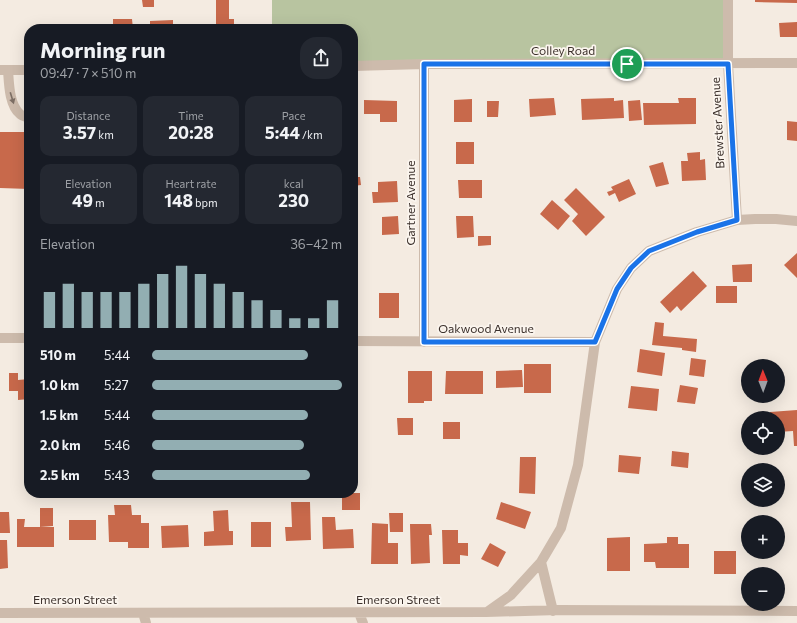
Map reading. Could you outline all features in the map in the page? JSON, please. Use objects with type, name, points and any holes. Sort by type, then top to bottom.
[{"type":"street","name":"Brewster Avenue","points":[[728,0],[728,64],[737,220]]},
{"type":"street","name":"Colley Road","points":[[358,66],[424,64],[797,63]]},
{"type":"street","name":"Gartner Avenue","points":[[424,64],[424,342]]},
{"type":"street","points":[[24,70],[4,70],[15,108],[20,114],[24,116]]},
{"type":"street","points":[[486,612],[511,595],[541,562],[561,528],[578,466],[595,342],[617,289],[631,268],[649,251],[697,232],[737,220],[776,219],[797,222]]},
{"type":"street","points":[[0,338],[24,338]]},
{"type":"street","name":"Oakwood Avenue","points":[[358,341],[595,342]]},
{"type":"street","points":[[541,562],[553,611]]},
{"type":"street","name":"Emerson Street","points":[[0,613],[797,611]]},
{"type":"street","points":[[143,613],[146,623]]},
{"type":"street","points":[[359,613],[363,623]]},
{"type":"green space","points":[[272,0],[728,0],[728,63],[358,66],[358,24],[272,24]]},
{"type":"building","points":[[142,0],[154,0],[154,7],[143,7]]},
{"type":"building","points":[[216,0],[229,0],[229,19],[234,19],[234,24],[216,24]]},
{"type":"building","points":[[755,0],[797,0],[797,3],[755,2]]},
{"type":"building","points":[[113,19],[132,19],[132,24],[113,24]]},
{"type":"building","points":[[173,20],[173,24],[150,24],[150,21]]},
{"type":"building","points":[[797,22],[797,37],[780,37],[779,23]]},
{"type":"building","points":[[554,98],[556,115],[530,117],[529,99]]},
{"type":"building","points":[[614,98],[614,101],[623,100],[624,118],[582,120],[581,99]]},
{"type":"building","points":[[678,98],[696,98],[696,124],[644,125],[643,103],[679,103]]},
{"type":"building","points":[[472,99],[472,122],[454,122],[454,100]]},
{"type":"building","points":[[364,100],[397,101],[397,122],[380,122],[380,114],[364,114]]},
{"type":"building","points":[[640,100],[642,120],[629,121],[628,101]]},
{"type":"building","points":[[487,101],[499,101],[498,117],[487,117]]},
{"type":"building","points":[[787,121],[797,122],[797,141],[787,140]]},
{"type":"building","points":[[0,132],[24,132],[24,189],[0,188]]},
{"type":"building","points":[[456,142],[474,142],[474,164],[456,164]]},
{"type":"building","points":[[700,152],[700,160],[705,159],[706,180],[682,181],[681,161],[688,161],[687,153]]},
{"type":"building","points":[[663,162],[669,184],[656,187],[649,166]]},
{"type":"building","points":[[358,177],[360,177],[361,185],[358,185]]},
{"type":"building","points":[[629,179],[636,194],[619,202],[615,193],[609,196],[607,192],[613,190],[611,187]]},
{"type":"building","points":[[458,180],[482,180],[482,198],[459,198]]},
{"type":"building","points":[[397,181],[398,202],[373,203],[372,192],[378,192],[378,182]]},
{"type":"building","points":[[576,188],[605,217],[586,236],[572,221],[578,214],[564,200]]},
{"type":"building","points":[[552,200],[570,216],[558,230],[540,214]]},
{"type":"building","points":[[398,216],[399,234],[382,235],[382,217]]},
{"type":"building","points":[[456,216],[473,216],[474,237],[457,238]]},
{"type":"building","points":[[478,236],[491,236],[491,245],[478,246]]},
{"type":"building","points":[[797,253],[797,278],[784,265]]},
{"type":"building","points":[[752,264],[752,282],[733,282],[732,265]]},
{"type":"building","points":[[693,271],[707,286],[681,311],[677,306],[670,313],[660,302]]},
{"type":"building","points":[[716,286],[737,286],[737,303],[716,303]]},
{"type":"building","points":[[379,293],[399,293],[399,318],[379,318]]},
{"type":"building","points":[[655,322],[664,323],[663,336],[697,339],[696,352],[682,350],[682,348],[652,345]]},
{"type":"building","points":[[640,349],[665,353],[662,376],[637,372]]},
{"type":"building","points":[[691,358],[706,360],[704,377],[689,375]]},
{"type":"building","points":[[524,364],[551,364],[551,393],[524,393]]},
{"type":"building","points":[[522,370],[523,387],[496,388],[496,371]]},
{"type":"building","points":[[408,371],[432,371],[432,401],[424,401],[424,403],[408,403]]},
{"type":"building","points":[[446,371],[483,371],[483,394],[445,394]]},
{"type":"building","points":[[9,373],[18,373],[18,380],[24,379],[24,399],[18,400],[18,391],[9,391]]},
{"type":"building","points":[[680,385],[698,388],[695,404],[677,402]]},
{"type":"building","points":[[631,386],[659,389],[657,411],[628,408]]},
{"type":"building","points":[[797,410],[797,446],[794,446],[793,431],[785,432],[785,411],[784,411]]},
{"type":"building","points":[[397,418],[413,418],[413,435],[398,435]]},
{"type":"building","points":[[443,422],[460,422],[460,439],[443,439]]},
{"type":"building","points":[[672,451],[689,453],[688,468],[671,466]]},
{"type":"building","points":[[619,455],[641,457],[639,474],[618,472]]},
{"type":"building","points":[[520,457],[536,457],[535,494],[519,493]]},
{"type":"building","points":[[358,493],[360,493],[360,510],[342,510],[342,498],[358,498]]},
{"type":"building","points":[[291,502],[310,502],[311,540],[286,541],[285,527],[292,527]]},
{"type":"building","points":[[501,502],[531,512],[525,529],[496,519]]},
{"type":"building","points":[[114,505],[131,505],[132,515],[141,515],[141,523],[149,523],[149,548],[128,548],[128,542],[109,542],[108,515],[115,515]]},
{"type":"building","points":[[40,508],[53,508],[53,526],[40,527]]},
{"type":"building","points":[[228,510],[229,531],[233,531],[233,545],[204,546],[204,532],[214,531],[213,511]]},
{"type":"building","points":[[0,512],[9,512],[10,533],[0,533]]},
{"type":"building","points":[[389,513],[403,513],[403,532],[390,532]]},
{"type":"building","points":[[322,517],[335,517],[336,530],[353,529],[354,548],[323,549]]},
{"type":"building","points":[[17,519],[25,519],[24,527],[54,527],[54,547],[17,547]]},
{"type":"building","points":[[69,520],[96,520],[96,540],[69,540]]},
{"type":"building","points":[[251,522],[271,522],[271,547],[251,547]]},
{"type":"building","points":[[372,523],[388,524],[388,543],[398,543],[398,564],[371,564]]},
{"type":"building","points":[[410,524],[431,524],[432,535],[429,535],[430,563],[411,564]]},
{"type":"building","points":[[188,525],[189,547],[162,548],[161,526]]},
{"type":"building","points":[[442,530],[458,530],[458,543],[468,543],[468,556],[460,555],[460,564],[443,564]]},
{"type":"building","points":[[630,537],[630,571],[607,571],[607,538]]},
{"type":"building","points":[[667,537],[678,537],[678,544],[689,544],[689,568],[656,568],[655,562],[644,562],[644,544],[667,543]]},
{"type":"building","points":[[0,540],[7,540],[8,568],[0,569]]},
{"type":"building","points":[[490,543],[506,552],[498,567],[481,559]]},
{"type":"building","points":[[714,551],[736,551],[736,574],[714,574]]},
{"type":"route","points":[[424,64],[627,64],[728,64],[737,220],[697,232],[649,251],[631,268],[617,289],[595,342],[424,342],[424,64]]}]
